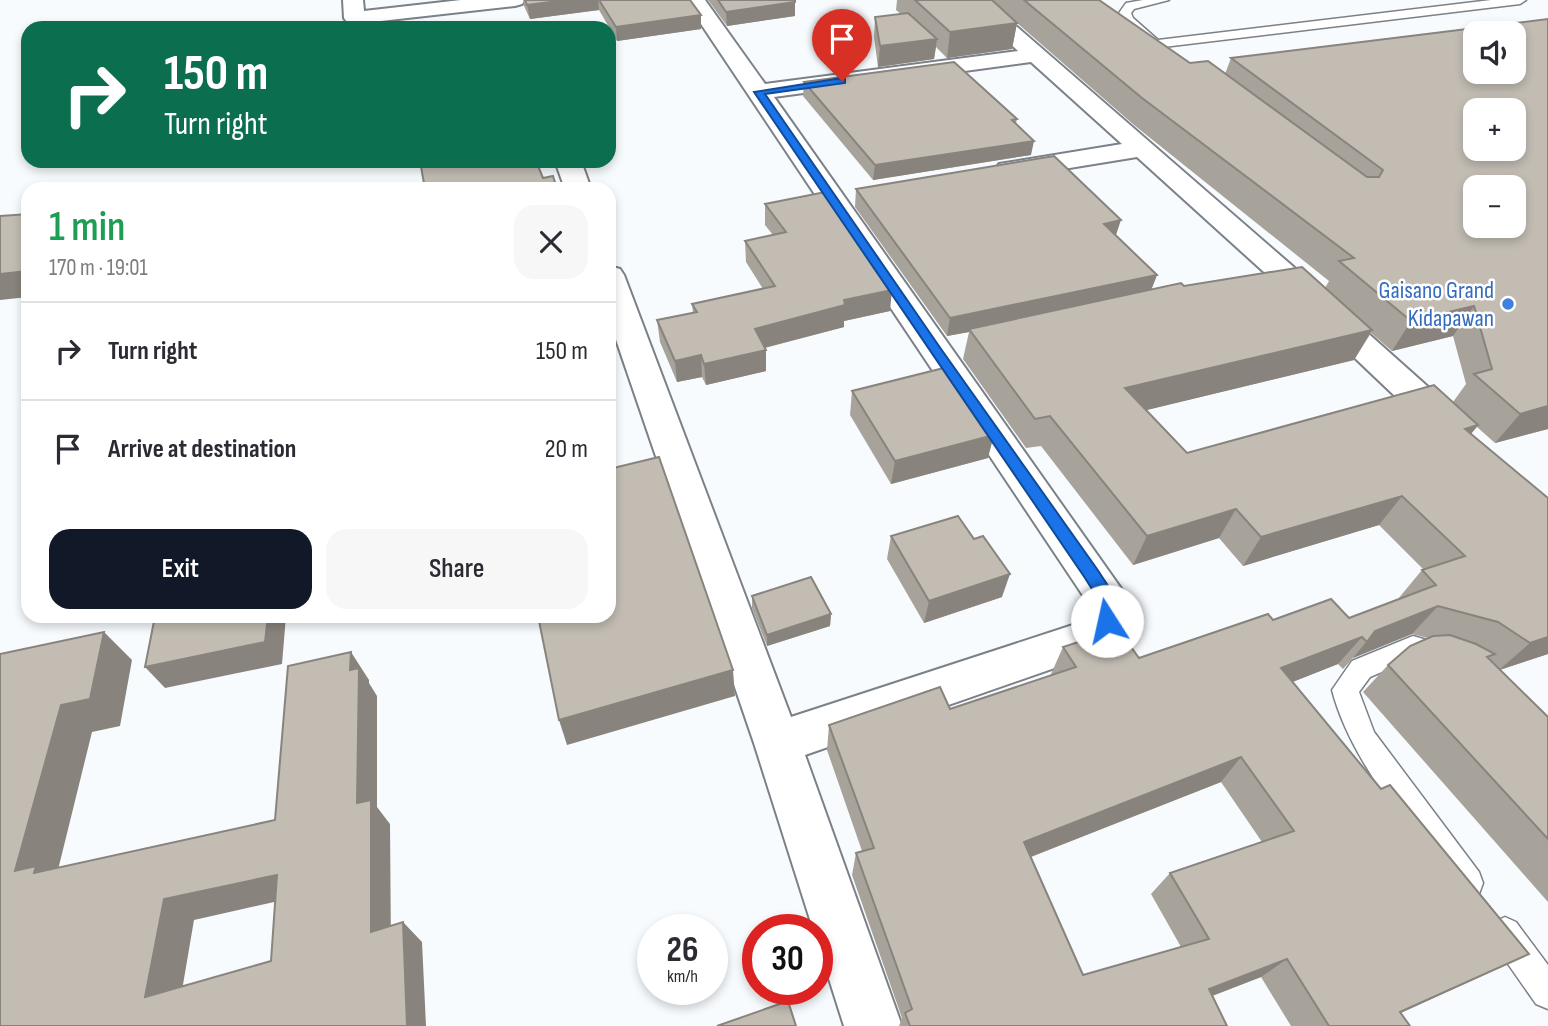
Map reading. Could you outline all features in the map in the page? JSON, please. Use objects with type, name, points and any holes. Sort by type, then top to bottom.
[{"type":"street","points":[[353,0],[354,18],[514,6]]},
{"type":"street","points":[[695,0],[759,92],[844,196],[949,349],[1111,604],[1107,621],[1094,636],[777,743]]},
{"type":"street","points":[[974,0],[1286,276],[1467,443]]},
{"type":"street","points":[[759,92],[1035,55]]},
{"type":"street","points":[[979,174],[1141,149]]},
{"type":"street","points":[[1245,285],[1286,276]]},
{"type":"street","points":[[616,294],[777,743],[873,1026]]},
{"type":"lane","points":[[1163,0],[1130,6],[1125,13],[1127,19],[1176,61]]},
{"type":"lane","points":[[1155,44],[1520,0]]},
{"type":"lane","points":[[1459,660],[1413,647],[1361,669],[1345,690],[1352,716],[1364,741],[1548,992]]},
{"type":"building","points":[[525,0],[567,0],[527,5]]},
{"type":"building","points":[[599,0],[690,0],[701,15],[616,27],[616,21],[612,21]]},
{"type":"building","points":[[718,0],[795,0],[795,2],[726,12]]},
{"type":"building","points":[[915,0],[992,0],[1017,23],[950,32]]},
{"type":"building","points":[[1024,0],[1099,0],[1190,63],[1208,61],[1367,177],[1379,177],[1383,170],[1231,58],[1463,29],[1463,84],[1526,84],[1526,22],[1548,19],[1548,406],[1520,414],[1474,374],[1492,369],[1474,306],[1411,321],[1339,261],[1354,258],[1142,98]]},
{"type":"building","points":[[908,13],[937,39],[880,46],[875,17]]},
{"type":"building","points":[[954,62],[1017,119],[1012,120],[1034,141],[875,165],[804,82]]},
{"type":"building","points":[[1054,156],[1121,220],[1104,224],[1157,275],[950,318],[856,189]]},
{"type":"building","points":[[421,168],[539,168],[543,178],[553,176],[555,182],[424,182]]},
{"type":"building","points":[[825,192],[892,290],[844,300],[845,305],[755,329],[766,350],[704,364],[701,355],[675,361],[657,320],[697,312],[692,304],[775,286],[745,241],[786,232],[765,204]]},
{"type":"building","points":[[21,214],[21,272],[0,274],[0,216]]},
{"type":"building","points":[[1302,267],[1372,330],[1125,388],[1187,453],[1434,385],[1478,425],[1465,429],[1548,498],[1548,637],[1530,643],[1498,622],[1438,606],[1375,631],[1367,642],[1362,637],[1281,668],[1381,789],[1390,785],[1529,954],[1400,1012],[1410,1026],[1329,1026],[1287,959],[1209,989],[1227,1026],[910,1026],[905,1013],[912,1009],[856,853],[874,848],[829,725],[940,687],[950,709],[1076,667],[1063,647],[1118,629],[1139,658],[1268,614],[1273,620],[1331,599],[1349,618],[1436,585],[1422,570],[1465,556],[1402,496],[1261,537],[1236,509],[1147,536],[1050,416],[1035,419],[969,329],[1181,283],[1184,286]],"holes":[[[1241,757],[1294,831],[1170,873],[1209,939],[1083,975],[1024,842]]]},
{"type":"building","points":[[948,367],[994,435],[895,461],[852,391]]},
{"type":"building","points":[[659,457],[733,670],[559,720],[539,623],[616,623],[616,467]]},
{"type":"building","points":[[958,516],[974,539],[983,536],[1010,574],[929,601],[891,536]]},
{"type":"building","points":[[811,577],[831,614],[767,635],[752,596]]},
{"type":"building","points":[[154,623],[267,623],[265,642],[145,667]]},
{"type":"building","points":[[104,632],[90,699],[61,705],[15,871],[36,866],[34,873],[275,820],[288,666],[351,652],[350,670],[359,668],[357,803],[371,800],[371,932],[403,922],[407,1026],[0,1026],[0,654]],"holes":[[[277,875],[271,961],[145,997],[164,899]]]},
{"type":"building","points":[[1450,635],[1495,654],[1487,657],[1548,717],[1548,839],[1388,665],[1410,646],[1433,636]]},
{"type":"building","points":[[777,1005],[789,1005],[796,1026],[717,1026]]},
{"type":"place","name":"Gaisano Grand Kidapawan","points":[[1508,304]]},
{"type":"route","points":[[842,81],[759,92],[1111,604],[1107,621]]}]
